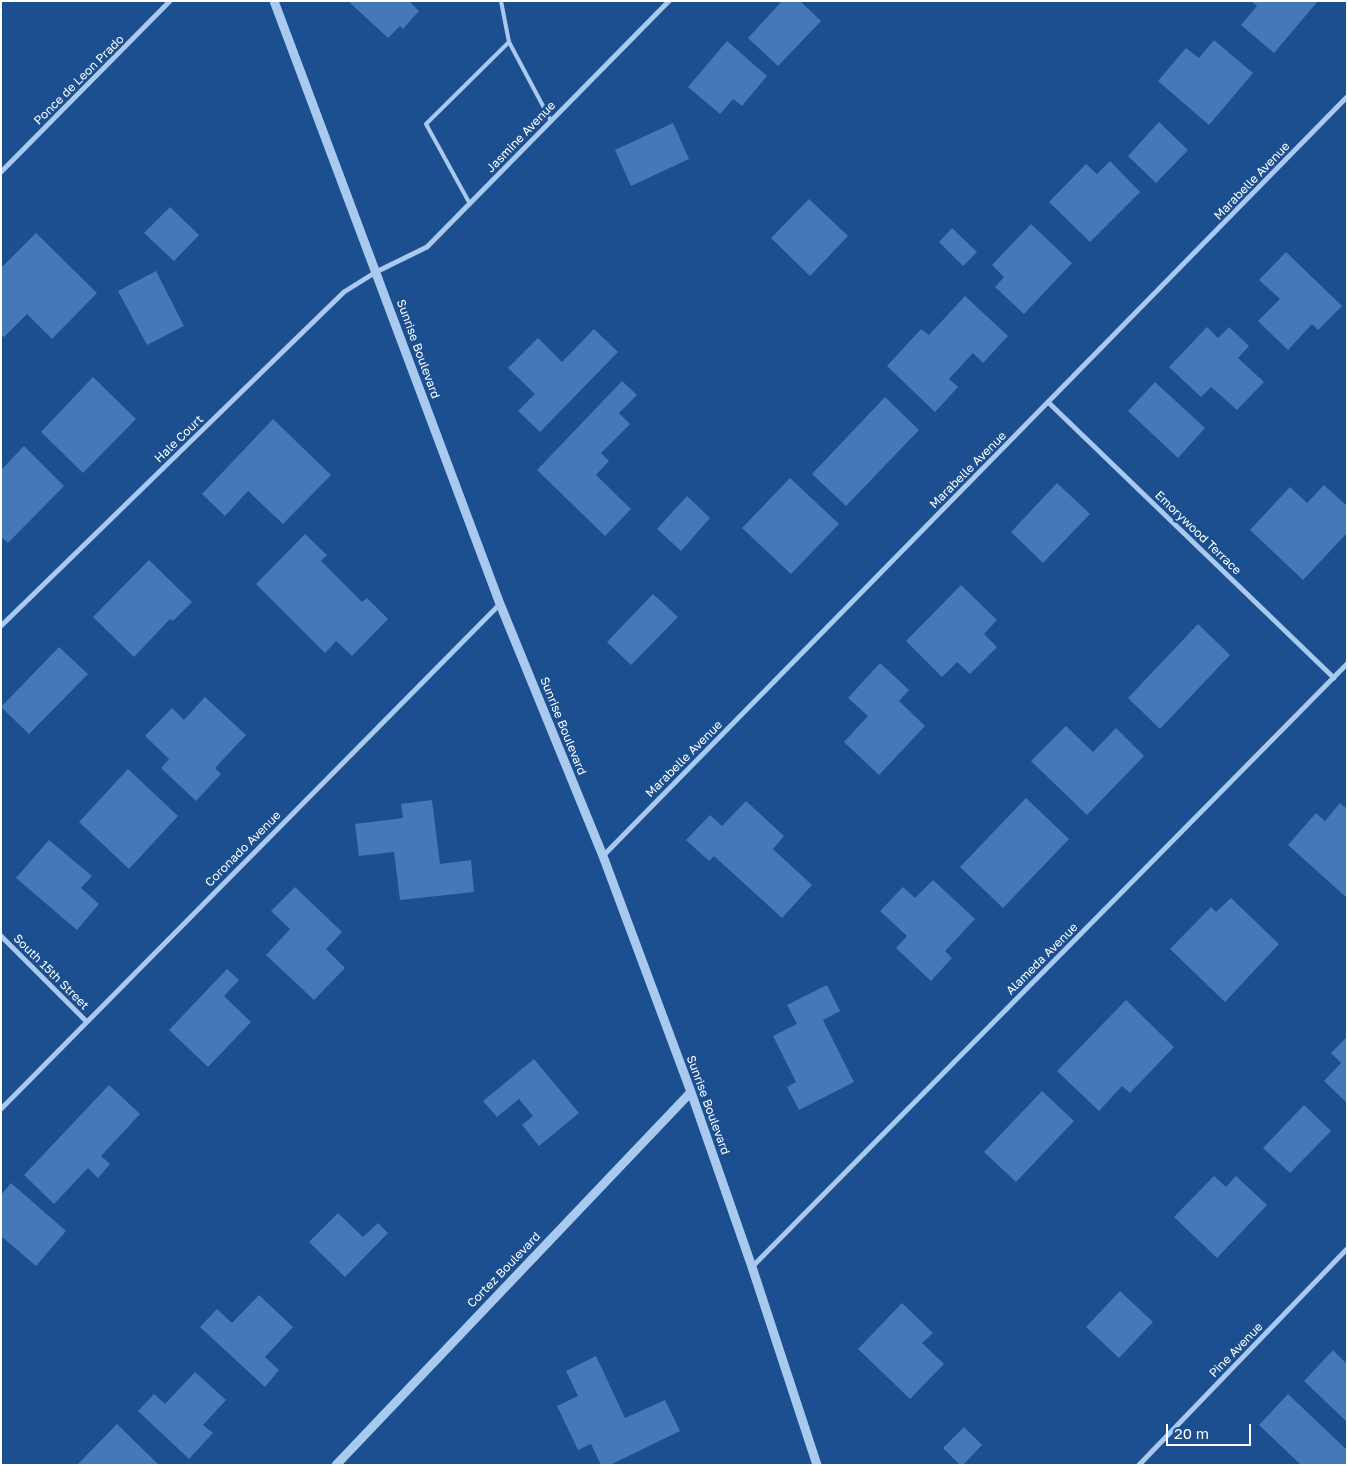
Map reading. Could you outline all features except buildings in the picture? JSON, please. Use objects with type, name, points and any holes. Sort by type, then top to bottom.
[{"type":"street","name":"Ponce de Leon Prado","points":[[1,172],[170,1]]},
{"type":"street","name":"Sunrise Boulevard","points":[[274,1],[500,604],[603,856],[691,1092],[752,1267],[817,1465]]},
{"type":"street","name":"Jasmine Avenue","points":[[376,272],[427,247],[669,1]]},
{"type":"street","name":"Marabelle Avenue","points":[[603,856],[1347,98]]},
{"type":"street","name":"Hale Court","points":[[1,626],[344,292],[376,272]]},
{"type":"street","name":"Emorywood Terrace","points":[[1048,403],[1334,678]]},
{"type":"street","name":"Coronado Avenue","points":[[1,1109],[500,604]]},
{"type":"street","name":"Alameda Avenue","points":[[752,1267],[1347,664]]},
{"type":"street","name":"South 15th Street","points":[[1,936],[86,1021]]},
{"type":"street","name":"Cortez Boulevard","points":[[336,1465],[691,1092]]},
{"type":"street","name":"Pine Avenue","points":[[1139,1465],[1347,1249]]},
{"type":"lane","points":[[500,1],[508,42],[550,122]]},
{"type":"lane","points":[[470,204],[426,124],[508,42]]}]
